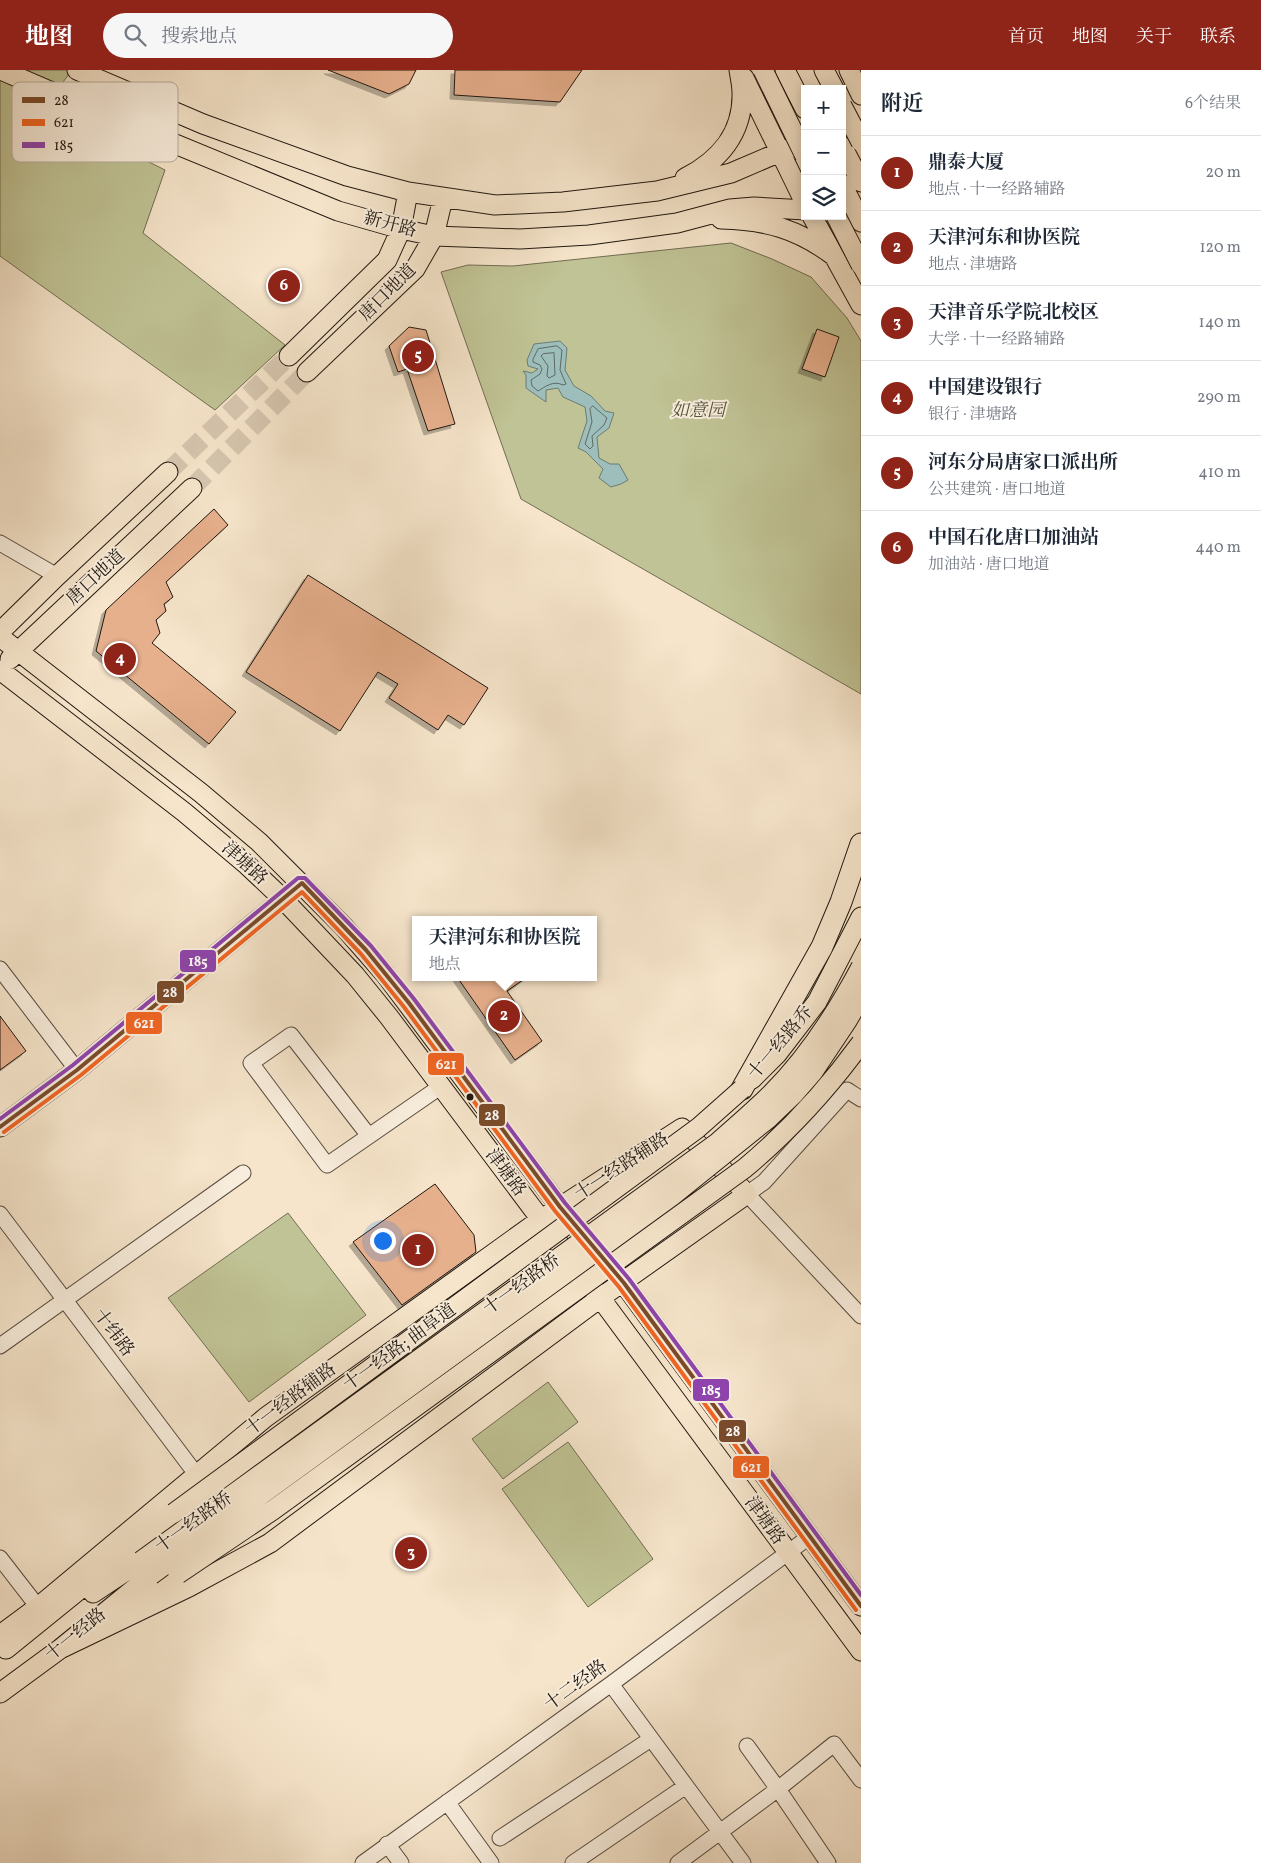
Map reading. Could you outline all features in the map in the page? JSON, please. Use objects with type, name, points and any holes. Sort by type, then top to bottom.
[{"type":"highway","points":[[742,1089],[822,947],[841,902],[861,844]]},
{"type":"main road","name":"新开路","points":[[0,70],[28,82]]},
{"type":"main road","name":"新开路","points":[[77,70],[105,82]]},
{"type":"main road","points":[[739,70],[801,195]]},
{"type":"main road","points":[[657,191],[702,169],[719,155],[729,143],[737,126],[740,110],[742,93],[739,70]]},
{"type":"main road","points":[[763,70],[801,148]]},
{"type":"main road","points":[[785,70],[801,101]]},
{"type":"main road","points":[[824,70],[832,85]]},
{"type":"main road","points":[[849,70],[861,95]]},
{"type":"main road","name":"新开路","points":[[178,113],[346,176],[408,192],[495,205],[564,202],[657,191],[730,173],[801,145]]},
{"type":"main road","points":[[846,114],[861,142]]},
{"type":"main road","points":[[846,135],[861,133]]},
{"type":"main road","name":"新开路","points":[[178,145],[338,211],[401,229],[434,236],[520,239],[589,235],[677,223],[730,209],[801,210]]},
{"type":"main road","points":[[846,154],[861,182]]},
{"type":"main road","name":"唐口地道","points":[[289,356],[387,260],[401,229],[408,192]]},
{"type":"main road","points":[[846,192],[861,222]]},
{"type":"main road","name":"唐口地道","points":[[308,372],[416,268],[434,236],[443,198]]},
{"type":"main road","points":[[677,223],[715,219],[755,222],[800,234],[834,256]]},
{"type":"main road","points":[[814,220],[861,305]]},
{"type":"main road","points":[[832,220],[845,228],[861,242]]},
{"type":"main road","points":[[838,220],[861,265]]},
{"type":"main road","name":"唐口地道","points":[[0,632],[168,472]]},
{"type":"main road","name":"唐口地道","points":[[0,669],[192,488]]},
{"type":"main road","name":"津塘路","points":[[0,637],[201,794],[259,842],[302,883],[366,950],[560,1207],[624,1282],[861,1606]]},
{"type":"main road","name":"津塘路","points":[[0,669],[184,812],[247,866],[283,899],[355,976],[415,1052],[600,1298],[861,1651]]},
{"type":"main road","points":[[0,1127],[77,1070],[283,899]]},
{"type":"main road","name":"十一经路乔","points":[[742,1089],[777,1054],[817,1002],[861,917]]},
{"type":"main road","name":"十一经路桥","points":[[146,1568],[717,1143],[772,1094],[797,1065],[836,1010],[861,967]]},
{"type":"main road","name":"十一经路桥","points":[[146,1568],[672,1196],[769,1118],[793,1095],[813,1072],[861,997]]},
{"type":"main road","name":"十一经路桥","points":[[60,1650],[178,1574],[304,1488],[745,1168],[779,1139],[828,1086],[861,1043]]},
{"type":"main road","name":"十一经路; 曲阜道","points":[[2,1646],[174,1513],[698,1128],[742,1089]]},
{"type":"main road","name":"十一经路辅路","points":[[2,1646],[38,1607],[266,1417],[540,1220],[682,1128],[747,1194]]},
{"type":"main road","points":[[60,1650],[189,1587],[270,1543],[600,1298],[747,1194]]},
{"type":"main road","name":"十一经路","points":[[2,1646],[146,1568]]},
{"type":"main road","name":"十一经路","points":[[0,1693],[60,1650],[146,1568]]},
{"type":"street","points":[[0,544],[57,576]]},
{"type":"street","points":[[283,899],[302,883]]},
{"type":"street","points":[[0,969],[77,1070]]},
{"type":"street","points":[[369,1136],[291,1035],[251,1063],[327,1166],[440,1087]]},
{"type":"street","points":[[861,1099],[847,1090],[764,1182],[747,1194],[861,1316]]},
{"type":"street","points":[[0,1346],[243,1173]]},
{"type":"street","name":"十纬路","points":[[0,1214],[196,1474]]},
{"type":"street","name":"十二经路","points":[[363,1863],[611,1684],[809,1537]]},
{"type":"street","points":[[0,1558],[38,1607]]},
{"type":"street","points":[[611,1684],[743,1863]]},
{"type":"street","points":[[500,1838],[651,1739]]},
{"type":"street","points":[[678,1863],[778,1789],[834,1744],[861,1780]]},
{"type":"street","points":[[747,1746],[828,1863]]},
{"type":"street","points":[[573,1863],[686,1786]]},
{"type":"street","points":[[447,1802],[491,1863]]},
{"type":"street","points":[[387,1844],[401,1863]]},
{"type":"green space","points":[[0,70],[72,70],[63,82],[12,82],[12,162],[149,162],[165,170],[143,233],[285,345],[215,410],[0,256]]},
{"type":"green space","name":"如意园","points":[[731,243],[811,277],[847,318],[861,341],[861,694],[521,499],[441,272],[468,265],[513,266]]},
{"type":"green space","points":[[288,1213],[366,1315],[249,1402],[168,1298]]},
{"type":"green space","points":[[548,1382],[578,1422],[503,1479],[472,1439]]},
{"type":"green space","points":[[568,1442],[653,1559],[588,1607],[502,1489]]},
{"type":"water","points":[[560,341],[567,348],[565,370],[574,386],[591,396],[605,411],[614,413],[609,428],[597,437],[599,458],[610,464],[619,464],[628,480],[621,484],[611,487],[599,478],[603,469],[586,452],[578,448],[587,421],[585,407],[563,397],[558,388],[546,390],[546,402],[526,388],[526,375],[523,371],[532,373],[538,369],[528,366],[527,360],[534,344]]},
{"type":"building","points":[[328,70],[416,70],[409,84],[389,94]]},
{"type":"building","points":[[455,70],[582,70],[560,102],[454,95]]},
{"type":"building","points":[[409,327],[426,330],[455,424],[428,431],[407,369],[398,372],[389,346]]},
{"type":"building","points":[[817,329],[839,337],[825,377],[802,369]]},
{"type":"building","points":[[214,509],[228,525],[166,582],[173,597],[164,604],[166,611],[156,620],[160,633],[152,643],[236,712],[209,744],[96,651],[106,610]]},
{"type":"building","points":[[308,575],[488,688],[464,725],[448,715],[438,730],[389,698],[398,684],[378,672],[340,731],[246,672]]},
{"type":"building","points":[[460,981],[521,981],[507,991],[542,1041],[515,1060]]},
{"type":"building","points":[[0,1016],[26,1051],[0,1070]]},
{"type":"building","points":[[435,1184],[474,1235],[476,1252],[402,1305],[353,1242]]},
{"type":"tunnel","points":[[168,472],[289,356]]},
{"type":"tunnel","points":[[192,488],[307,372]]},
{"type":"transit line","name":"185","points":[[0,1119],[73,1065],[298,878],[305,878],[371,946],[414,999],[565,1203],[629,1279],[861,1595]]},
{"type":"transit line","name":"28","points":[[0,1127],[77,1070],[302,883],[366,950],[409,1003],[560,1207],[624,1283],[861,1606]]},
{"type":"transit line","name":"621","points":[[4,1132],[81,1075],[302,892],[361,954],[404,1007],[555,1211],[619,1287],[856,1610]]},
{"type":"place","name":"中国石化唐口加油站","points":[[284,286]]},
{"type":"place","name":"河东分局唐家口派出所","points":[[418,356]]},
{"type":"place","name":"中国建设银行","points":[[120,659]]},
{"type":"place","name":"天津河东和协医院","points":[[504,1016]]},
{"type":"place","name":"鼎泰大厦","points":[[418,1250]]},
{"type":"place","name":"天津音乐学院北校区","points":[[411,1553]]}]
